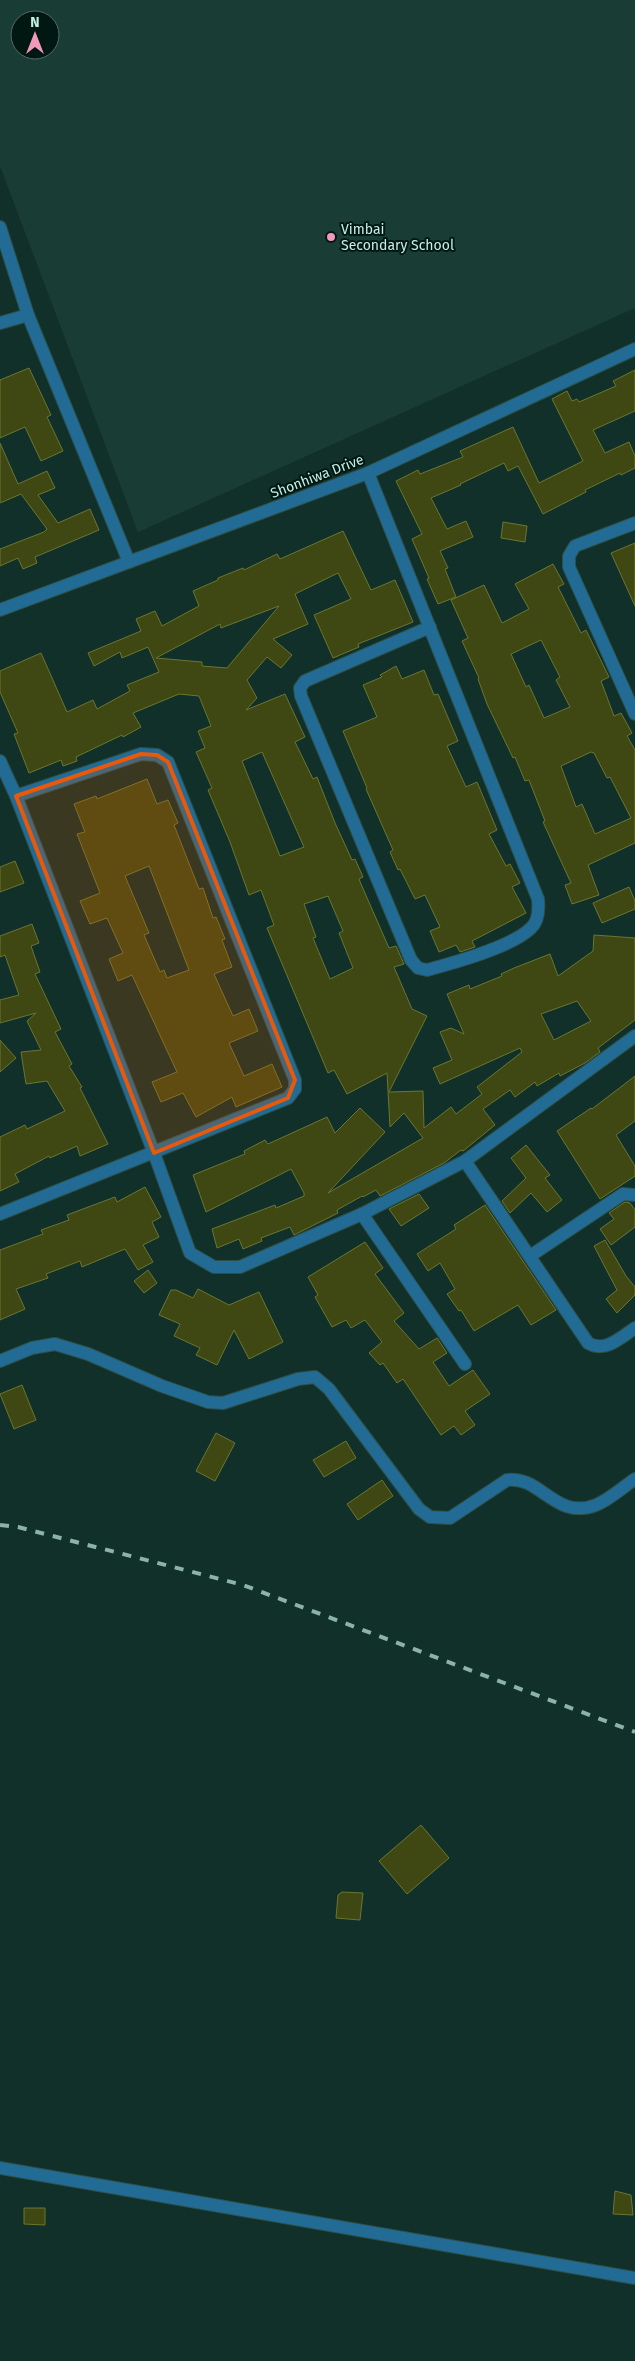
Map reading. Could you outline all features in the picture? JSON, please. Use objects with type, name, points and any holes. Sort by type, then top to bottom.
[{"type":"street","points":[[0,227],[28,315],[129,562]]},
{"type":"street","points":[[0,323],[28,315]]},
{"type":"street","name":"Shonhiwa Drive","points":[[0,610],[368,473],[635,348]]},
{"type":"street","points":[[368,473],[430,627],[538,899],[539,913],[532,928],[503,945],[427,970],[418,968],[411,960],[301,696],[300,688],[305,681],[430,627]]},
{"type":"street","points":[[635,523],[575,546],[569,556],[569,567],[635,714]]},
{"type":"street","points":[[0,1214],[288,1098],[295,1089],[296,1080],[168,762],[157,755],[141,754],[16,796]]},
{"type":"street","points":[[0,761],[16,796],[154,1153],[190,1253],[214,1268],[240,1267],[362,1214],[465,1161],[635,1036]]},
{"type":"street","points":[[465,1161],[588,1343],[596,1348],[605,1347],[635,1328]]},
{"type":"street","points":[[530,1256],[623,1194],[635,1195]]},
{"type":"street","points":[[362,1214],[465,1364]]},
{"type":"street","points":[[0,1361],[32,1348],[55,1344],[88,1354],[162,1386],[208,1402],[223,1403],[298,1379],[315,1377],[329,1389],[419,1509],[430,1517],[450,1518],[507,1480],[518,1478],[528,1482],[557,1504],[572,1508],[596,1506],[635,1479]]},
{"type":"street","points":[[0,2168],[635,2278]]},
{"type":"highlighted area","points":[[141,754],[157,755],[168,762],[295,1080],[288,1098],[154,1153],[16,796]]},
{"type":"shaded area","name":"Vimbai Secondary School","points":[[0,0],[635,0],[635,308],[138,532],[0,166]]},
{"type":"building","points":[[29,368],[51,415],[47,417],[63,451],[41,461],[25,427],[0,438],[0,380]]},
{"type":"building","points":[[635,370],[635,411],[593,430],[605,453],[629,442],[635,456],[635,468],[585,490],[586,492],[543,514],[518,466],[508,471],[504,463],[431,498],[447,529],[466,521],[473,537],[440,551],[448,568],[445,569],[456,597],[438,604],[412,539],[422,534],[396,481],[418,470],[420,474],[463,457],[460,451],[513,427],[539,483],[583,461],[552,399],[567,391],[572,401],[577,399],[579,402],[616,386],[613,381]]},
{"type":"building","points":[[0,443],[18,484],[47,471],[55,488],[38,495],[58,523],[90,509],[99,530],[35,557],[37,563],[23,569],[18,558],[0,566],[0,549],[44,532],[47,529],[21,494],[0,503]]},
{"type":"building","points":[[503,522],[527,526],[525,542],[501,538]]},
{"type":"building","points":[[343,531],[371,590],[395,580],[413,622],[358,644],[359,647],[333,658],[314,615],[351,599],[338,573],[295,594],[308,624],[273,639],[292,655],[281,668],[267,657],[247,680],[257,698],[246,710],[285,694],[305,737],[295,742],[313,779],[317,777],[352,860],[355,859],[363,877],[359,879],[389,948],[396,946],[404,964],[394,967],[412,1009],[427,1016],[389,1092],[423,1091],[424,1128],[451,1107],[456,1114],[482,1094],[477,1087],[522,1052],[520,1048],[440,1084],[433,1068],[452,1060],[440,1032],[451,1028],[464,1034],[447,994],[469,985],[470,989],[502,976],[501,974],[514,968],[550,954],[558,976],[593,951],[594,935],[635,938],[635,1020],[598,1048],[600,1052],[585,1063],[560,1076],[559,1073],[537,1086],[535,1082],[515,1097],[510,1090],[483,1109],[495,1125],[463,1151],[461,1150],[444,1163],[380,1196],[376,1190],[362,1196],[337,1210],[338,1213],[294,1235],[290,1227],[261,1238],[262,1241],[243,1249],[239,1239],[217,1248],[212,1229],[275,1205],[276,1208],[304,1196],[304,1193],[291,1169],[206,1212],[193,1175],[245,1154],[244,1151],[265,1140],[268,1144],[327,1117],[335,1133],[360,1108],[385,1132],[328,1193],[423,1138],[404,1113],[390,1127],[387,1073],[347,1094],[334,1070],[328,1073],[267,928],[274,925],[261,890],[249,895],[230,842],[208,790],[212,788],[196,752],[205,748],[198,731],[211,726],[199,696],[179,694],[133,713],[141,727],[123,737],[122,735],[76,757],[77,761],[63,766],[61,760],[29,773],[14,734],[18,733],[0,692],[0,671],[41,653],[67,712],[93,700],[97,709],[130,691],[127,685],[159,672],[148,647],[122,658],[120,652],[94,666],[88,653],[141,631],[136,619],[155,611],[162,626],[199,606],[193,591],[218,580],[218,578],[243,568],[244,570],[277,554],[280,559]],"holes":[[[279,606],[227,668],[202,666],[202,662],[156,658],[220,624],[221,628]],[[262,752],[304,847],[280,856],[242,761]],[[328,896],[343,931],[339,933],[353,968],[330,979],[313,938],[316,937],[304,904]],[[577,1001],[591,1021],[554,1040],[541,1014]]]},
{"type":"building","points":[[635,543],[635,606],[611,553]]},
{"type":"building","points":[[553,564],[564,584],[558,587],[581,633],[586,630],[609,677],[601,681],[614,716],[621,713],[632,733],[627,736],[635,750],[635,843],[588,865],[599,895],[572,904],[565,885],[571,883],[543,822],[545,821],[529,780],[525,781],[515,757],[513,758],[487,704],[479,678],[462,641],[468,638],[451,600],[484,585],[502,623],[529,609],[515,584]],"holes":[[[541,640],[560,677],[556,680],[570,707],[544,718],[529,685],[526,687],[511,654]],[[591,752],[594,753],[607,778],[610,777],[631,818],[595,834],[582,804],[576,807],[561,766]]]},
{"type":"building","points":[[396,666],[402,679],[424,670],[434,695],[438,694],[458,741],[447,746],[466,787],[477,782],[497,830],[489,834],[506,866],[510,864],[520,883],[512,887],[526,913],[472,941],[475,947],[460,952],[456,945],[439,952],[430,931],[440,927],[425,895],[415,899],[400,869],[398,870],[390,852],[393,850],[343,731],[377,717],[363,685],[382,677],[380,675]]},
{"type":"building","points":[[147,779],[157,804],[168,800],[178,823],[174,825],[199,889],[203,888],[213,918],[216,917],[225,939],[222,940],[232,967],[214,974],[233,1016],[249,1009],[258,1031],[229,1043],[244,1076],[272,1064],[282,1087],[236,1107],[232,1097],[196,1117],[183,1093],[161,1102],[152,1082],[177,1072],[132,975],[118,981],[109,959],[123,953],[107,918],[90,924],[80,901],[100,893],[77,834],[85,832],[74,804],[96,796],[97,799]],"holes":[[[149,866],[189,970],[167,978],[164,970],[160,972],[144,935],[149,933],[125,876]]]},
{"type":"building","points":[[15,861],[24,883],[0,892],[0,867]]},
{"type":"building","points":[[629,887],[635,901],[635,909],[602,923],[593,903]]},
{"type":"building","points":[[32,924],[39,943],[31,946],[40,972],[35,974],[61,1029],[55,1032],[72,1064],[69,1066],[82,1087],[80,1088],[108,1144],[80,1156],[77,1146],[50,1158],[49,1156],[15,1174],[19,1182],[0,1191],[0,1137],[25,1125],[27,1129],[65,1111],[47,1081],[26,1084],[21,1052],[41,1050],[27,1021],[36,1013],[0,1023],[0,1000],[19,995],[5,955],[0,957],[0,936]]},
{"type":"building","points":[[0,1040],[16,1058],[0,1072]]},
{"type":"building","points":[[635,1076],[635,1121],[616,1135],[635,1166],[635,1176],[600,1199],[557,1131],[592,1109]]},
{"type":"building","points":[[526,1145],[550,1175],[545,1178],[562,1200],[547,1212],[531,1193],[510,1213],[502,1201],[526,1178],[511,1158]]},
{"type":"building","points":[[145,1187],[161,1217],[152,1222],[159,1237],[143,1245],[153,1262],[138,1270],[125,1249],[82,1267],[80,1261],[46,1274],[48,1278],[16,1289],[25,1309],[0,1320],[0,1250],[43,1234],[41,1230],[69,1220],[67,1215],[115,1197],[117,1202]]},
{"type":"building","points":[[419,1194],[429,1208],[401,1226],[389,1209]]},
{"type":"building","points":[[625,1202],[630,1203],[635,1210],[635,1227],[611,1245],[600,1229],[614,1219],[609,1213]]},
{"type":"building","points":[[485,1205],[556,1310],[531,1325],[518,1305],[474,1331],[461,1310],[459,1311],[447,1294],[455,1289],[440,1263],[428,1271],[417,1254],[456,1229],[454,1225]]},
{"type":"building","points":[[605,1240],[626,1276],[635,1287],[635,1295],[617,1313],[606,1299],[617,1290],[594,1246]]},
{"type":"building","points":[[365,1242],[383,1268],[375,1274],[404,1313],[394,1321],[419,1349],[437,1338],[447,1353],[433,1362],[449,1386],[473,1370],[490,1394],[465,1411],[475,1425],[461,1435],[454,1426],[441,1435],[403,1379],[397,1383],[383,1363],[380,1365],[369,1353],[382,1342],[365,1320],[351,1328],[346,1320],[332,1327],[315,1297],[318,1295],[308,1277]]},
{"type":"building","points":[[148,1270],[157,1283],[144,1293],[134,1281]]},
{"type":"building","points":[[198,1289],[229,1305],[259,1292],[283,1342],[249,1359],[234,1330],[217,1365],[196,1355],[200,1348],[174,1336],[180,1324],[159,1315],[171,1290],[176,1290],[193,1298]]},
{"type":"building","points":[[22,1385],[36,1420],[14,1429],[0,1394]]},
{"type":"building","points":[[216,1433],[235,1443],[215,1481],[196,1471]]},
{"type":"building","points":[[346,1441],[356,1458],[324,1477],[313,1460]]},
{"type":"building","points":[[382,1480],[393,1496],[358,1520],[347,1504]]},
{"type":"building","points":[[421,1825],[449,1858],[407,1894],[379,1861]]},
{"type":"building","points":[[342,1892],[363,1893],[360,1920],[336,1918],[338,1895]]},
{"type":"building","points":[[615,2191],[631,2195],[633,2215],[613,2214]]},
{"type":"building","points":[[24,2208],[45,2208],[45,2225],[24,2224]]},
{"type":"railway","points":[[0,1525],[18,1527],[243,1585],[635,1732]]},
{"type":"place","name":"Vimbai Secondary School","points":[[331,237]]}]
